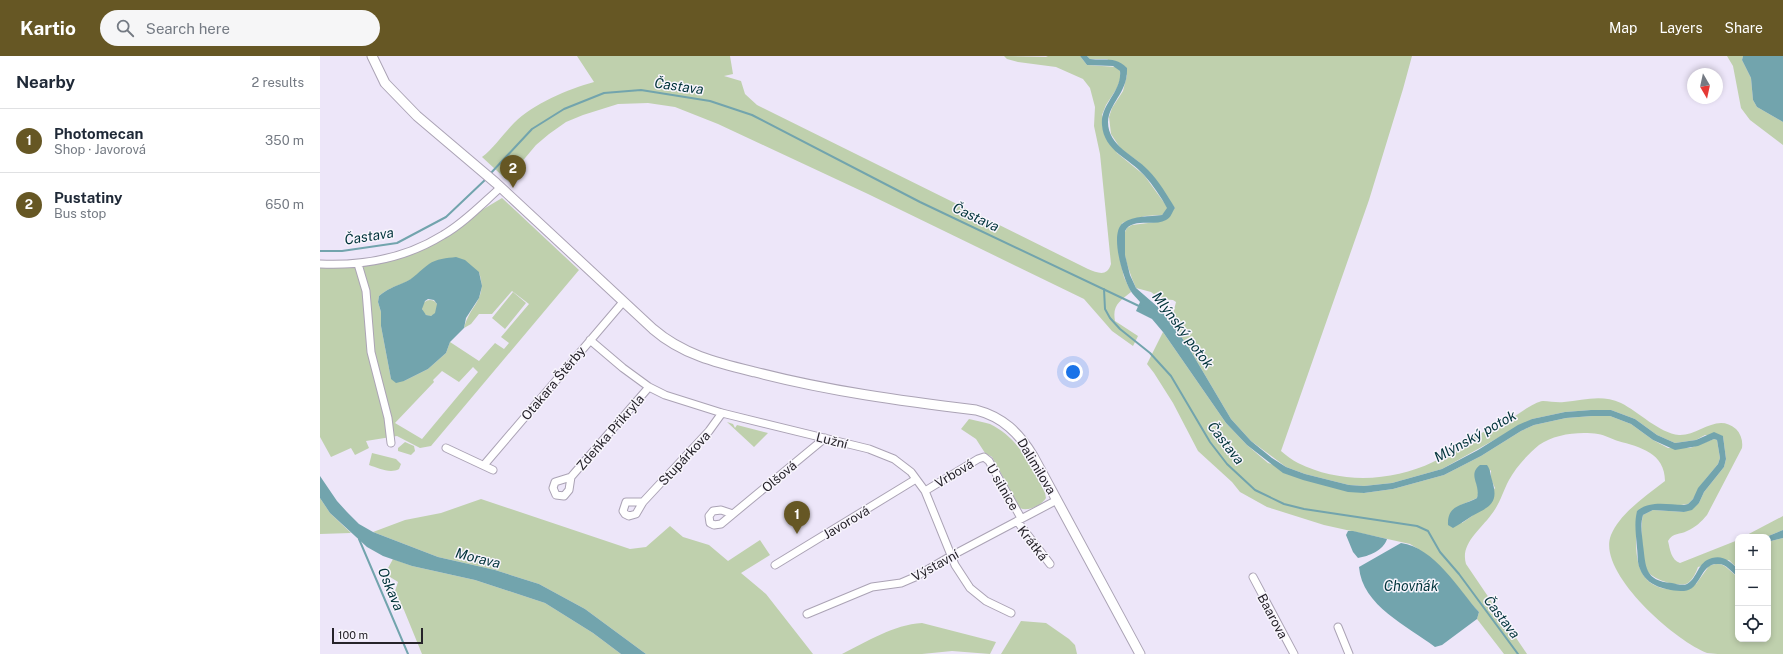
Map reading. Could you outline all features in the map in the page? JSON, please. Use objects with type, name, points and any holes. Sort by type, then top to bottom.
[{"type":"main road","name":"Dalimilova","points":[[372,56],[385,83],[401,100],[498,186],[660,336],[678,348],[706,358],[779,378],[850,393],[976,410],[1004,421],[1020,437],[1057,500],[1140,654]]},
{"type":"street","points":[[320,264],[358,264],[403,255],[444,235],[472,213],[498,186]]},
{"type":"street","points":[[358,264],[366,291],[371,352],[388,418],[391,443]]},
{"type":"street","name":"Otakara Štěrby","points":[[484,465],[623,302]]},
{"type":"street","name":"Lužní","points":[[590,340],[623,368],[649,387],[684,402],[722,413],[869,449],[894,459],[916,479],[925,491],[955,565],[970,588],[986,601],[1011,614]]},
{"type":"street","name":"Zdeňka Přikryla","points":[[571,477],[649,387]]},
{"type":"street","name":"Stupárkova","points":[[643,502],[709,432],[722,413]]},
{"type":"street","name":"Olšová","points":[[733,514],[825,438]]},
{"type":"street","points":[[446,448],[493,470]]},
{"type":"street","name":"Vrbová","points":[[925,491],[978,459],[984,457]]},
{"type":"street","name":"U silnice","points":[[984,457],[989,461],[1019,520]]},
{"type":"street","name":"Javorová","points":[[775,565],[916,479]]},
{"type":"street","name":"Výstavní","points":[[807,614],[872,587],[901,583],[915,577],[951,556],[1057,500]]},
{"type":"street","name":"Krátká","points":[[1019,520],[1050,564]]},
{"type":"street","name":"Baarova","points":[[1253,577],[1294,654]]},
{"type":"street","points":[[1338,627],[1350,654]]},
{"type":"shaded area","points":[[577,56],[730,56],[733,74],[724,76],[741,81],[745,94],[757,105],[1088,269],[1102,273],[1107,271],[1111,264],[1100,154],[1094,126],[1095,107],[1090,88],[1083,79],[1056,67],[1018,62],[1007,59],[1004,56],[1080,56],[1087,65],[1117,67],[1120,71],[1120,80],[1102,115],[1117,153],[1144,175],[1168,208],[1162,215],[1145,216],[1122,223],[1119,255],[1124,277],[1131,292],[1118,304],[1114,316],[1115,321],[1138,336],[1133,346],[1112,331],[1084,299],[868,194],[718,124],[675,107],[648,103],[618,104],[566,122],[536,145],[515,170],[509,182],[482,157],[522,116],[551,98],[594,82]]},
{"type":"shaded area","points":[[1087,56],[1412,56],[1369,200],[1281,451],[1298,463],[1331,475],[1366,478],[1401,474],[1437,460],[1462,441],[1498,426],[1538,402],[1543,401],[1561,402],[1600,398],[1614,400],[1628,407],[1649,422],[1664,430],[1679,435],[1694,432],[1715,424],[1729,424],[1739,433],[1742,440],[1742,448],[1707,515],[1693,528],[1672,536],[1668,541],[1673,557],[1680,563],[1735,541],[1735,566],[1729,560],[1698,567],[1694,576],[1688,583],[1679,585],[1673,584],[1656,578],[1648,572],[1644,561],[1642,544],[1643,515],[1653,510],[1684,512],[1699,503],[1704,492],[1724,467],[1726,459],[1723,436],[1705,435],[1696,440],[1675,443],[1657,435],[1635,419],[1611,410],[1565,412],[1532,419],[1442,469],[1392,483],[1364,486],[1349,485],[1305,474],[1286,467],[1251,441],[1231,419],[1189,348],[1171,322],[1176,302],[1173,300],[1160,299],[1151,292],[1136,288],[1128,267],[1124,249],[1124,234],[1127,228],[1132,225],[1156,222],[1175,208],[1139,162],[1121,149],[1111,134],[1109,117],[1112,108],[1123,91],[1127,75],[1107,59],[1090,59]]},
{"type":"shaded area","points":[[1727,56],[1743,56],[1742,60],[1751,78],[1753,100],[1757,107],[1783,122],[1783,145],[1750,120],[1741,108],[1733,66]]},
{"type":"shaded area","points":[[502,198],[579,270],[431,446],[420,448],[397,436],[366,441],[369,448],[355,455],[351,448],[331,457],[320,437],[320,266],[403,257]],"holes":[[[430,264],[479,272],[481,281],[480,296],[470,313],[464,328],[471,324],[479,314],[492,314],[512,291],[529,304],[501,337],[509,343],[504,349],[495,343],[479,361],[450,342],[446,353],[428,369],[404,381],[391,379],[381,326],[381,312],[378,302],[379,296],[391,288],[418,275]],[[473,367],[478,372],[422,439],[395,423],[434,382],[433,380],[442,371],[459,382]]]},
{"type":"shaded area","points":[[513,292],[526,303],[505,329],[492,318]]},
{"type":"shaded area","points":[[430,300],[436,302],[438,308],[436,314],[430,316],[424,314],[422,308],[424,302]]},
{"type":"shaded area","points":[[1163,332],[1226,423],[1247,445],[1268,463],[1364,493],[1393,489],[1444,475],[1481,456],[1521,431],[1534,425],[1566,418],[1610,416],[1631,424],[1653,440],[1668,448],[1690,448],[1714,439],[1717,440],[1720,458],[1718,464],[1688,504],[1637,511],[1636,546],[1640,569],[1645,578],[1654,585],[1669,589],[1696,584],[1709,566],[1719,564],[1725,566],[1735,574],[1735,642],[1771,642],[1771,541],[1783,538],[1783,654],[1707,653],[1676,635],[1641,603],[1626,585],[1615,567],[1610,550],[1611,535],[1615,527],[1627,512],[1665,481],[1664,471],[1661,464],[1650,453],[1643,449],[1606,436],[1591,433],[1567,434],[1552,438],[1539,445],[1515,470],[1494,511],[1468,544],[1465,557],[1466,564],[1527,654],[1504,654],[1477,619],[1479,612],[1448,575],[1431,559],[1410,544],[1324,525],[1267,507],[1240,492],[1232,482],[1198,451],[1173,403],[1147,364]],"holes":[[[1491,470],[1491,479],[1495,488],[1472,516],[1462,523],[1461,505],[1477,498],[1479,491],[1476,482]]]},
{"type":"shaded area","points":[[969,419],[990,424],[1009,437],[1029,463],[1045,493],[1046,498],[1044,501],[1031,508],[1020,508],[992,457],[985,453],[976,439],[961,429]]},
{"type":"shaded area","points":[[727,422],[733,424],[735,428],[737,425],[768,433],[754,447]]},
{"type":"shaded area","points":[[405,442],[414,446],[415,451],[411,455],[398,451],[398,448]]},
{"type":"shaded area","points":[[372,453],[396,459],[401,464],[399,469],[388,471],[369,465]]},
{"type":"shaded area","points":[[320,498],[330,513],[351,533],[320,534]]},
{"type":"shaded area","points":[[481,499],[630,549],[646,547],[670,526],[683,537],[709,545],[728,561],[760,540],[770,555],[741,573],[766,594],[813,654],[646,654],[585,609],[539,584],[495,570],[438,557],[373,532],[405,520],[441,513]]},
{"type":"shaded area","points":[[1783,516],[1783,530],[1771,535],[1749,534]]},
{"type":"shaded area","points":[[393,559],[412,566],[475,580],[545,603],[593,633],[621,654],[422,654],[395,591],[398,582],[387,575],[387,570]]},
{"type":"shaded area","points":[[1021,621],[1046,623],[1075,645],[1077,654],[1001,654]]},
{"type":"shaded area","points":[[922,623],[996,642],[990,654],[952,651],[922,654],[842,654],[891,630],[911,624]]},
{"type":"water","points":[[1080,56],[1087,56],[1090,59],[1114,60],[1123,64],[1127,68],[1125,84],[1109,115],[1109,130],[1112,138],[1117,144],[1152,174],[1163,188],[1175,208],[1166,220],[1156,223],[1133,224],[1125,231],[1125,255],[1130,275],[1136,288],[1159,308],[1171,322],[1189,348],[1231,419],[1251,441],[1272,458],[1286,467],[1305,474],[1349,485],[1364,486],[1392,483],[1442,469],[1478,450],[1518,425],[1532,419],[1565,412],[1611,410],[1635,419],[1657,435],[1675,443],[1696,440],[1714,432],[1723,436],[1726,459],[1724,467],[1704,492],[1699,503],[1692,510],[1684,512],[1653,510],[1643,515],[1642,530],[1645,560],[1651,576],[1663,582],[1685,585],[1691,581],[1703,563],[1716,557],[1726,559],[1732,563],[1735,566],[1735,574],[1724,565],[1712,565],[1707,568],[1690,590],[1671,590],[1664,589],[1647,580],[1638,564],[1636,529],[1637,511],[1648,505],[1654,504],[1688,504],[1693,499],[1698,488],[1718,464],[1720,458],[1717,440],[1714,439],[1698,446],[1675,450],[1653,440],[1631,424],[1610,416],[1566,418],[1534,425],[1521,431],[1481,456],[1444,475],[1393,489],[1364,493],[1348,492],[1283,473],[1247,445],[1226,423],[1163,332],[1152,319],[1136,311],[1140,302],[1131,292],[1121,266],[1117,245],[1119,228],[1127,220],[1162,215],[1167,208],[1157,191],[1147,179],[1138,169],[1112,148],[1104,134],[1102,118],[1107,104],[1118,85],[1120,71],[1113,66],[1087,65]]},
{"type":"water","points":[[1743,56],[1783,56],[1783,122],[1757,107],[1753,100],[1751,78],[1742,60]]},
{"type":"water","points":[[456,257],[465,260],[479,272],[482,286],[479,298],[466,318],[464,328],[450,342],[446,353],[428,369],[404,381],[396,383],[391,379],[381,326],[381,312],[378,302],[379,296],[391,288],[407,281],[432,262]],"holes":[[[428,299],[434,300],[437,304],[435,313],[431,316],[426,315],[422,309],[425,301]]]},
{"type":"water","points":[[1480,465],[1487,465],[1489,469],[1494,488],[1494,499],[1489,506],[1453,528],[1448,525],[1448,518],[1453,509],[1477,498],[1478,493],[1474,476],[1476,469]]},
{"type":"water","points":[[320,476],[337,501],[347,512],[359,524],[373,532],[438,557],[495,570],[539,584],[585,609],[646,654],[621,654],[593,633],[545,603],[475,580],[412,566],[383,556],[367,547],[330,513],[320,498]]},
{"type":"water","points":[[1783,530],[1783,538],[1771,541],[1771,535]]},
{"type":"water","points":[[1348,531],[1387,539],[1379,550],[1367,556],[1358,558],[1353,552],[1346,535]]},
{"type":"water","name":"Chovňák","points":[[1401,543],[1413,546],[1424,552],[1435,561],[1479,612],[1477,619],[1442,645],[1435,647],[1388,614],[1368,593],[1362,581],[1359,567]]},
{"type":"waterway","name":"Častava","points":[[490,174],[532,129],[564,109],[604,93],[641,90],[710,101],[752,115],[920,202],[1141,307]]},
{"type":"waterway","name":"Častava","points":[[320,251],[342,251],[397,243],[446,217],[486,179]]},
{"type":"waterway","name":"Častava","points":[[1104,289],[1105,309],[1110,318],[1120,329],[1150,353],[1171,376],[1210,442],[1227,464],[1255,490],[1284,504],[1304,509],[1417,526],[1428,531],[1440,552],[1459,574],[1518,654]]},
{"type":"waterway","name":"Oskava","points":[[359,539],[408,654]]},
{"type":"place","name":"Pustatiny","points":[[513,188]]},
{"type":"place","name":"Photomecan","points":[[797,534]]},
{"type":"water label","name":"Mlýnský potok","points":[[1183,330]]},
{"type":"water label","name":"Mlýnský potok","points":[[1475,436]]},
{"type":"water label","name":"Morava","points":[[478,558]]}]
